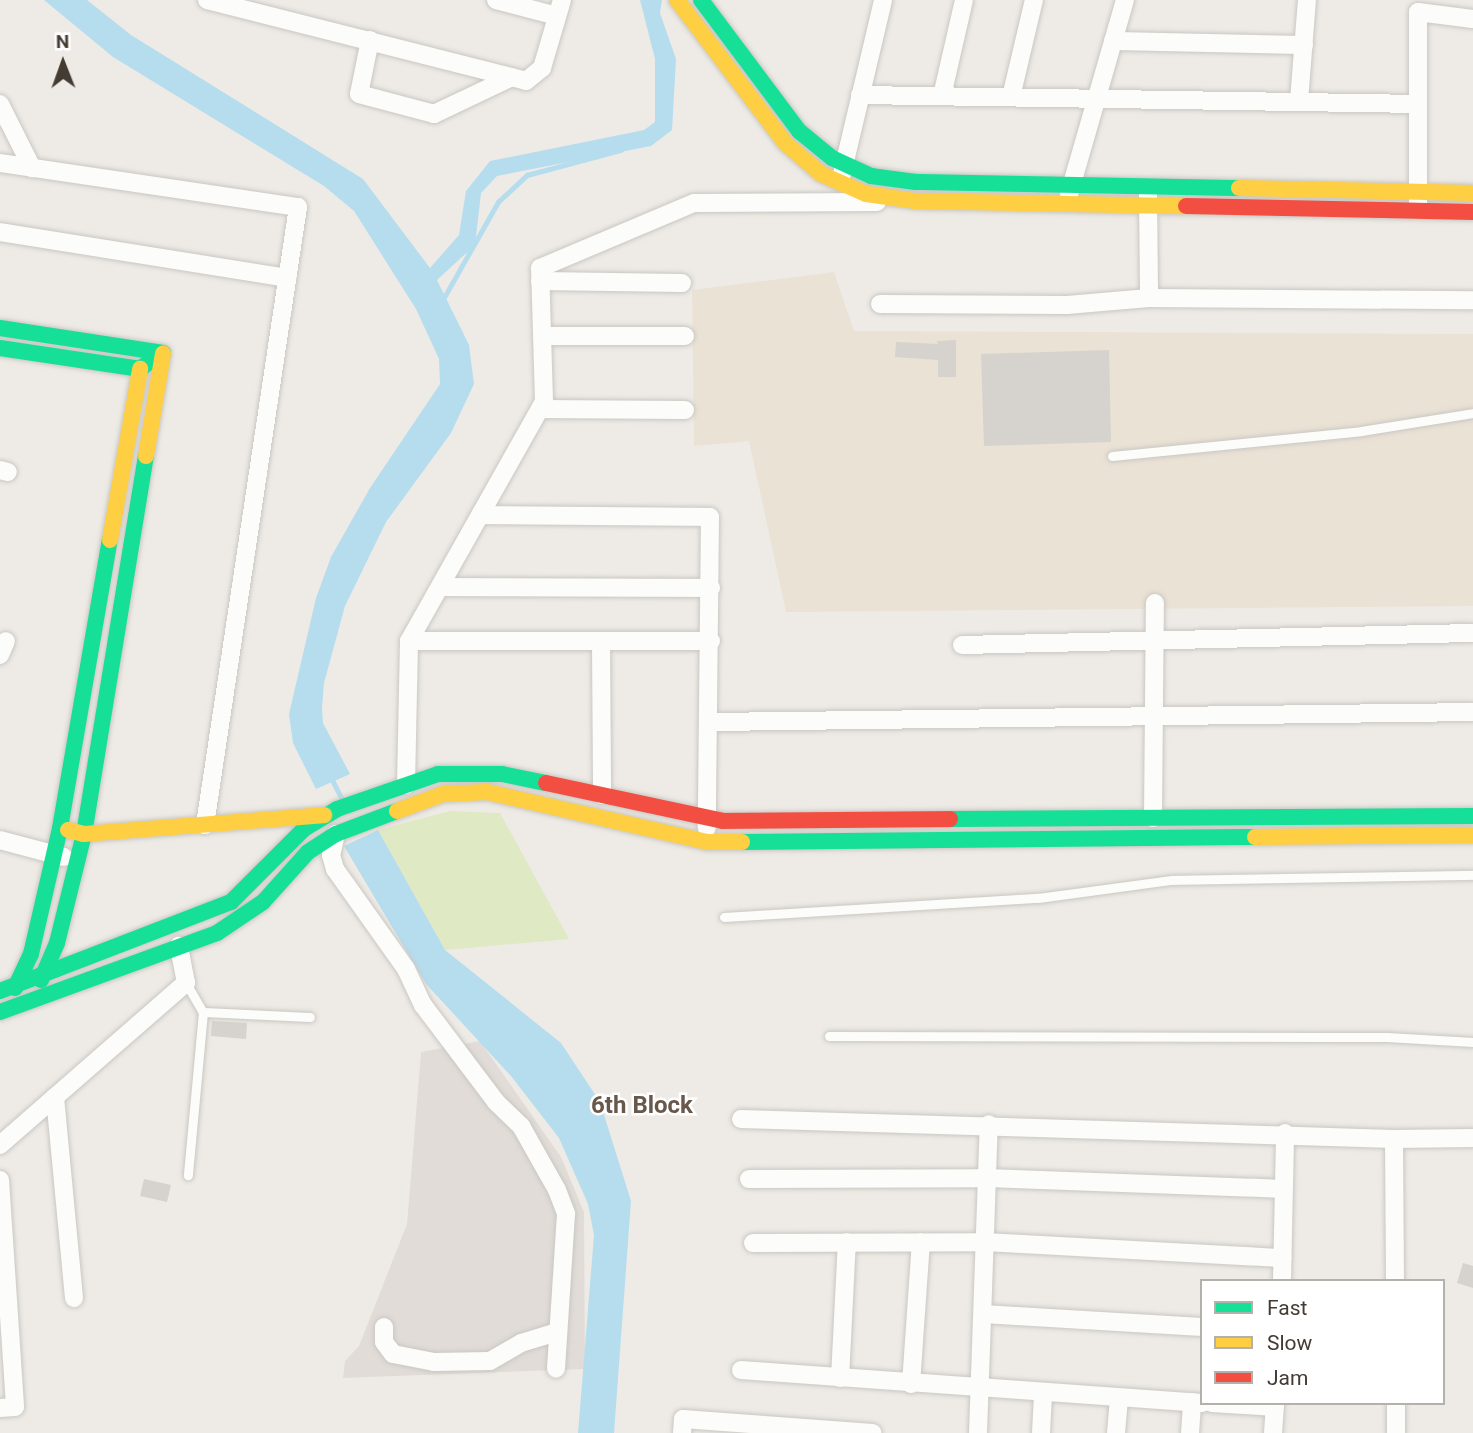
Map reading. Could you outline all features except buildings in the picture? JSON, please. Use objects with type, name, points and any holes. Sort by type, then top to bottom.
[{"type":"street","points":[[206,0],[526,81],[536,77],[560,8],[496,0]]},
{"type":"street","points":[[677,0],[785,143],[808,165],[839,184],[874,196],[915,201]]},
{"type":"street","points":[[701,0],[799,131],[844,165],[900,182],[1473,193]]},
{"type":"street","points":[[839,184],[883,0]]},
{"type":"street","points":[[942,96],[964,0]]},
{"type":"street","points":[[1011,97],[1034,0]]},
{"type":"street","points":[[1066,204],[1125,0]]},
{"type":"street","points":[[1299,101],[1307,0]]},
{"type":"street","points":[[1418,211],[1418,12],[1473,19]]},
{"type":"street","points":[[370,40],[359,94],[433,114],[512,77]]},
{"type":"street","points":[[1113,41],[1304,46]]},
{"type":"street","points":[[860,95],[1418,104]]},
{"type":"street","points":[[0,104],[32,168]]},
{"type":"street","points":[[0,163],[298,207],[205,825]]},
{"type":"street","points":[[1148,187],[1149,298]]},
{"type":"street","points":[[406,785],[409,641],[544,401],[540,268],[694,203],[915,201],[1473,212]]},
{"type":"street","points":[[0,232],[287,278]]},
{"type":"street","points":[[540,281],[682,283]]},
{"type":"street","points":[[880,304],[1067,305],[1149,298],[1473,300]]},
{"type":"street","points":[[0,328],[163,353]]},
{"type":"street","points":[[542,336],[685,336]]},
{"type":"street","points":[[0,348],[140,369],[163,353]]},
{"type":"street","points":[[31,999],[46,971],[84,834],[163,353]]},
{"type":"street","points":[[1,1011],[19,982],[31,954],[60,828],[140,369]]},
{"type":"street","points":[[540,410],[685,410]]},
{"type":"street","points":[[482,514],[710,517],[712,722],[707,842]]},
{"type":"street","points":[[440,587],[711,588]]},
{"type":"street","points":[[1153,818],[1155,603]]},
{"type":"street","points":[[962,645],[1473,633]]},
{"type":"street","points":[[409,641],[711,641]]},
{"type":"street","points":[[601,641],[602,795]]},
{"type":"street","points":[[712,722],[1473,712]]},
{"type":"street","points":[[0,991],[46,971],[231,902],[304,829],[326,815],[438,774],[502,774],[708,819],[1473,816]]},
{"type":"street","points":[[1,1011],[217,933],[263,902],[308,852],[350,828],[443,794],[487,792],[707,842],[1473,835]]},
{"type":"street","points":[[60,828],[84,834],[326,815],[350,828]]},
{"type":"street","points":[[350,828],[331,855],[335,869],[406,969],[423,1005],[496,1102],[521,1126],[557,1190],[566,1214],[556,1369]]},
{"type":"street","points":[[0,840],[77,861]]},
{"type":"street","points":[[0,1145],[186,983],[178,946]]},
{"type":"street","points":[[55,1097],[74,1298]]},
{"type":"street","points":[[741,1119],[1285,1133],[1394,1139],[1473,1138]]},
{"type":"street","points":[[978,1433],[989,1124]]},
{"type":"street","points":[[1282,1279],[1285,1133]]},
{"type":"street","points":[[1394,1139],[1395,1279]]},
{"type":"street","points":[[749,1179],[987,1178],[1284,1189]]},
{"type":"street","points":[[0,1180],[15,1407],[0,1408]]},
{"type":"street","points":[[840,1378],[847,1242]]},
{"type":"street","points":[[911,1384],[921,1242]]},
{"type":"street","points":[[752,1243],[985,1242],[1283,1258]]},
{"type":"street","points":[[983,1314],[1200,1327]]},
{"type":"street","points":[[384,1327],[384,1342],[393,1354],[434,1362],[490,1361],[521,1343],[558,1332]]},
{"type":"street","points":[[741,1370],[981,1390],[1197,1402],[1190,1433]]},
{"type":"street","points":[[1041,1433],[1043,1394]]},
{"type":"street","points":[[1116,1433],[1119,1398]]},
{"type":"street","points":[[1273,1433],[1275,1405]]},
{"type":"street","points":[[1396,1405],[1396,1433]]},
{"type":"street","points":[[682,1433],[683,1419],[872,1433]]},
{"type":"lane","points":[[1112,456],[1361,431],[1473,412]]},
{"type":"lane","points":[[724,917],[1038,898],[1172,880],[1473,875]]},
{"type":"lane","points":[[186,983],[203,1012],[188,1175]]},
{"type":"lane","points":[[203,1012],[310,1017]]},
{"type":"lane","points":[[829,1036],[1387,1037],[1473,1042]]},
{"type":"shaded area","points":[[834,272],[854,331],[1473,334],[1473,606],[786,612],[749,441],[694,446],[692,290]]},
{"type":"shaded area","points":[[480,1041],[561,1157],[584,1212],[585,1369],[343,1378],[345,1361],[359,1346],[407,1224],[421,1052]]},
{"type":"green space","points":[[450,811],[500,813],[569,939],[445,950],[378,830]]},
{"type":"water","points":[[44,0],[87,0],[131,35],[363,179],[430,268],[459,235],[466,191],[490,161],[644,130],[655,122],[655,59],[640,0],[662,0],[660,13],[676,59],[672,130],[651,146],[497,176],[481,193],[475,245],[437,280],[469,345],[474,384],[451,433],[386,522],[345,606],[324,683],[322,708],[323,723],[350,774],[316,789],[293,743],[289,714],[316,598],[331,557],[370,488],[440,384],[439,359],[416,309],[354,211],[324,186],[113,57]]},
{"type":"water","points":[[378,830],[445,950],[561,1043],[600,1102],[631,1201],[614,1433],[578,1433],[594,1235],[588,1204],[559,1138],[511,1076],[426,984],[344,846]]},
{"type":"waterway","points":[[442,301],[498,202],[527,175],[621,150]]},
{"type":"waterway","points":[[332,779],[342,799]]},
{"type":"traffic: fast","points":[[701,0],[799,131],[832,158],[871,176],[916,182],[1239,188]]},
{"type":"traffic: fast","points":[[0,328],[163,353]]},
{"type":"traffic: fast","points":[[0,348],[140,369],[152,360]]},
{"type":"traffic: fast","points":[[41,980],[57,943],[84,834],[146,456]]},
{"type":"traffic: fast","points":[[15,988],[31,954],[60,828],[110,540]]},
{"type":"traffic: fast","points":[[0,991],[231,902],[304,829],[337,809],[438,774],[502,774],[546,783]]},
{"type":"traffic: fast","points":[[0,1012],[217,933],[263,902],[308,852],[336,834],[397,811]]},
{"type":"traffic: fast","points":[[950,819],[1473,816]]},
{"type":"traffic: fast","points":[[742,842],[1255,837]]},
{"type":"traffic: slow","points":[[677,0],[785,143],[821,174],[866,194],[915,201],[1186,206]]},
{"type":"traffic: slow","points":[[1239,188],[1473,193]]},
{"type":"traffic: slow","points":[[146,456],[163,353]]},
{"type":"traffic: slow","points":[[110,540],[140,369]]},
{"type":"traffic: slow","points":[[397,811],[443,794],[487,792],[707,842],[742,842]]},
{"type":"traffic: slow","points":[[68,830],[84,834],[324,815]]},
{"type":"traffic: slow","points":[[1255,837],[1473,835]]},
{"type":"traffic: jam","points":[[1186,206],[1473,212]]},
{"type":"traffic: jam","points":[[546,783],[723,821],[950,819]]},
{"type":"district","name":"6th Block","points":[[642,1106]]}]
